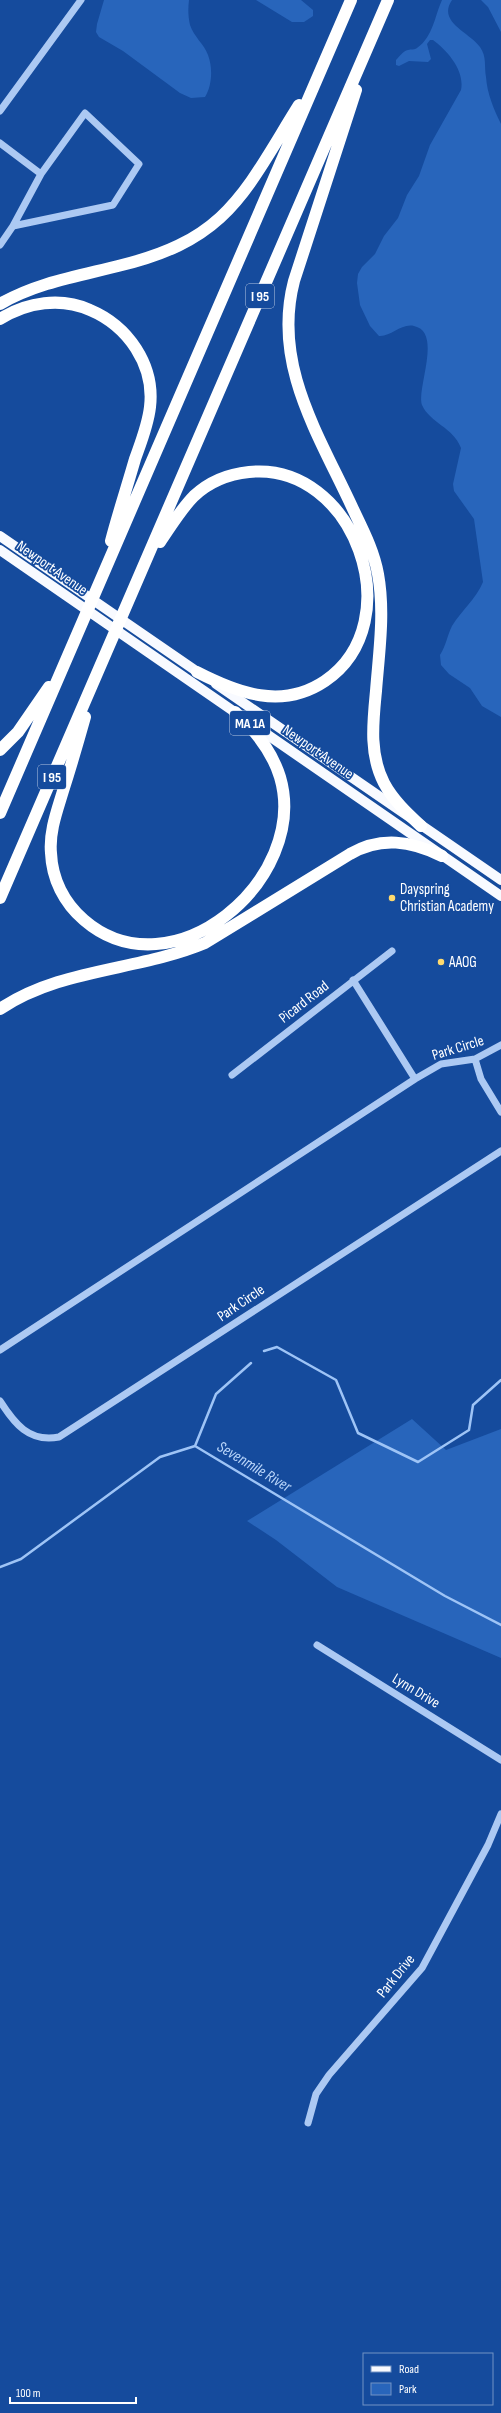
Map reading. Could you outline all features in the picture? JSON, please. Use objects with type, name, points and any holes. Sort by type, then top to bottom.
[{"type":"highway","name":"I 95","points":[[0,813],[351,0]]},
{"type":"highway","name":"I 95","points":[[0,898],[388,0]]},
{"type":"highway","points":[[366,50],[349,116],[294,281],[288,309],[288,338],[292,365],[300,391],[367,539],[378,573],[382,621],[373,740],[377,766],[393,797],[421,826]]},
{"type":"highway","points":[[0,304],[42,286],[160,255],[203,232],[223,215],[249,186],[319,74]]},
{"type":"highway","points":[[0,319],[16,310],[39,304],[61,303],[82,307],[101,315],[119,328],[133,344],[142,361],[150,386],[149,414],[118,512],[104,572]]},
{"type":"highway","points":[[145,562],[194,496],[218,480],[246,472],[275,472],[306,482],[330,501],[350,532],[365,574],[368,612],[365,626],[356,647],[334,674],[305,692],[271,697],[241,692],[197,672]]},
{"type":"highway","points":[[0,750],[22,727],[62,668]]},
{"type":"highway","points":[[93,683],[79,739],[54,822],[50,841],[51,857],[59,888],[76,912],[100,932],[126,942],[148,944],[169,941],[190,936],[210,926],[229,914],[245,899],[268,865],[275,848],[282,822],[282,784],[267,748],[253,729],[235,712]]},
{"type":"highway","points":[[0,1009],[24,995],[51,984],[178,953],[205,943],[350,854],[369,845],[387,842],[407,843],[442,856]]},
{"type":"main road","name":"Newport Avenue","points":[[0,536],[501,880]]},
{"type":"main road","name":"Newport Avenue","points":[[0,550],[501,896]]},
{"type":"street","points":[[0,111],[81,0]]},
{"type":"street","points":[[0,244],[13,226],[41,174],[85,113],[139,164],[114,205],[13,226]]},
{"type":"street","points":[[0,143],[41,174]]},
{"type":"street","name":"Picard Road","points":[[232,1075],[392,951]]},
{"type":"street","points":[[353,980],[415,1078]]},
{"type":"street","name":"Park Circle","points":[[0,1350],[415,1078],[441,1064],[475,1059],[501,1045]]},
{"type":"street","points":[[475,1059],[481,1079],[501,1112]]},
{"type":"street","name":"Park Circle","points":[[0,1401],[10,1417],[22,1430],[35,1436],[47,1439],[59,1437],[501,1151]]},
{"type":"street","name":"Lynn Drive","points":[[317,1645],[501,1760]]},
{"type":"street","name":"Park Drive","points":[[308,2123],[316,2094],[329,2075],[422,1968],[488,1845],[501,1814]]},
{"type":"green space","points":[[104,0],[189,0],[188,12],[190,25],[206,51],[211,66],[209,88],[205,97],[191,98],[180,93],[123,51],[99,37],[96,32],[97,24]]},
{"type":"green space","points":[[256,0],[301,0],[313,10],[313,16],[304,22],[292,22]]},
{"type":"green space","points":[[442,0],[452,0],[448,8],[448,15],[451,21],[475,42],[482,51],[489,95],[501,124],[501,717],[482,706],[470,688],[449,674],[441,665],[440,655],[452,626],[483,582],[474,519],[454,491],[453,484],[461,448],[453,435],[430,416],[422,405],[422,387],[428,349],[427,339],[422,330],[414,326],[405,326],[383,336],[379,336],[370,326],[360,305],[357,283],[358,274],[362,267],[375,254],[384,236],[398,218],[407,195],[419,176],[430,145],[461,90],[462,83],[458,69],[450,56],[433,40],[430,40],[427,44],[431,59],[428,62],[409,61],[399,66],[396,65],[396,60],[403,53],[408,50],[416,49],[427,38]]},
{"type":"green space","points":[[481,0],[501,0],[501,32],[488,7]]},
{"type":"green space","points":[[412,1419],[446,1450],[501,1429],[501,1658],[337,1587],[276,1540],[247,1521]]},
{"type":"waterway","points":[[264,1351],[277,1347],[336,1380],[358,1433],[418,1462],[469,1430],[473,1405],[501,1380]]},
{"type":"waterway","points":[[195,1446],[216,1394],[251,1363]]},
{"type":"waterway","name":"Sevenmile River","points":[[0,1567],[21,1559],[160,1457],[195,1446],[445,1596],[501,1625]]},
{"type":"place","name":"Dayspring Christian Academy","points":[[392,898]]},
{"type":"place","name":"AAOG","points":[[441,962]]}]
